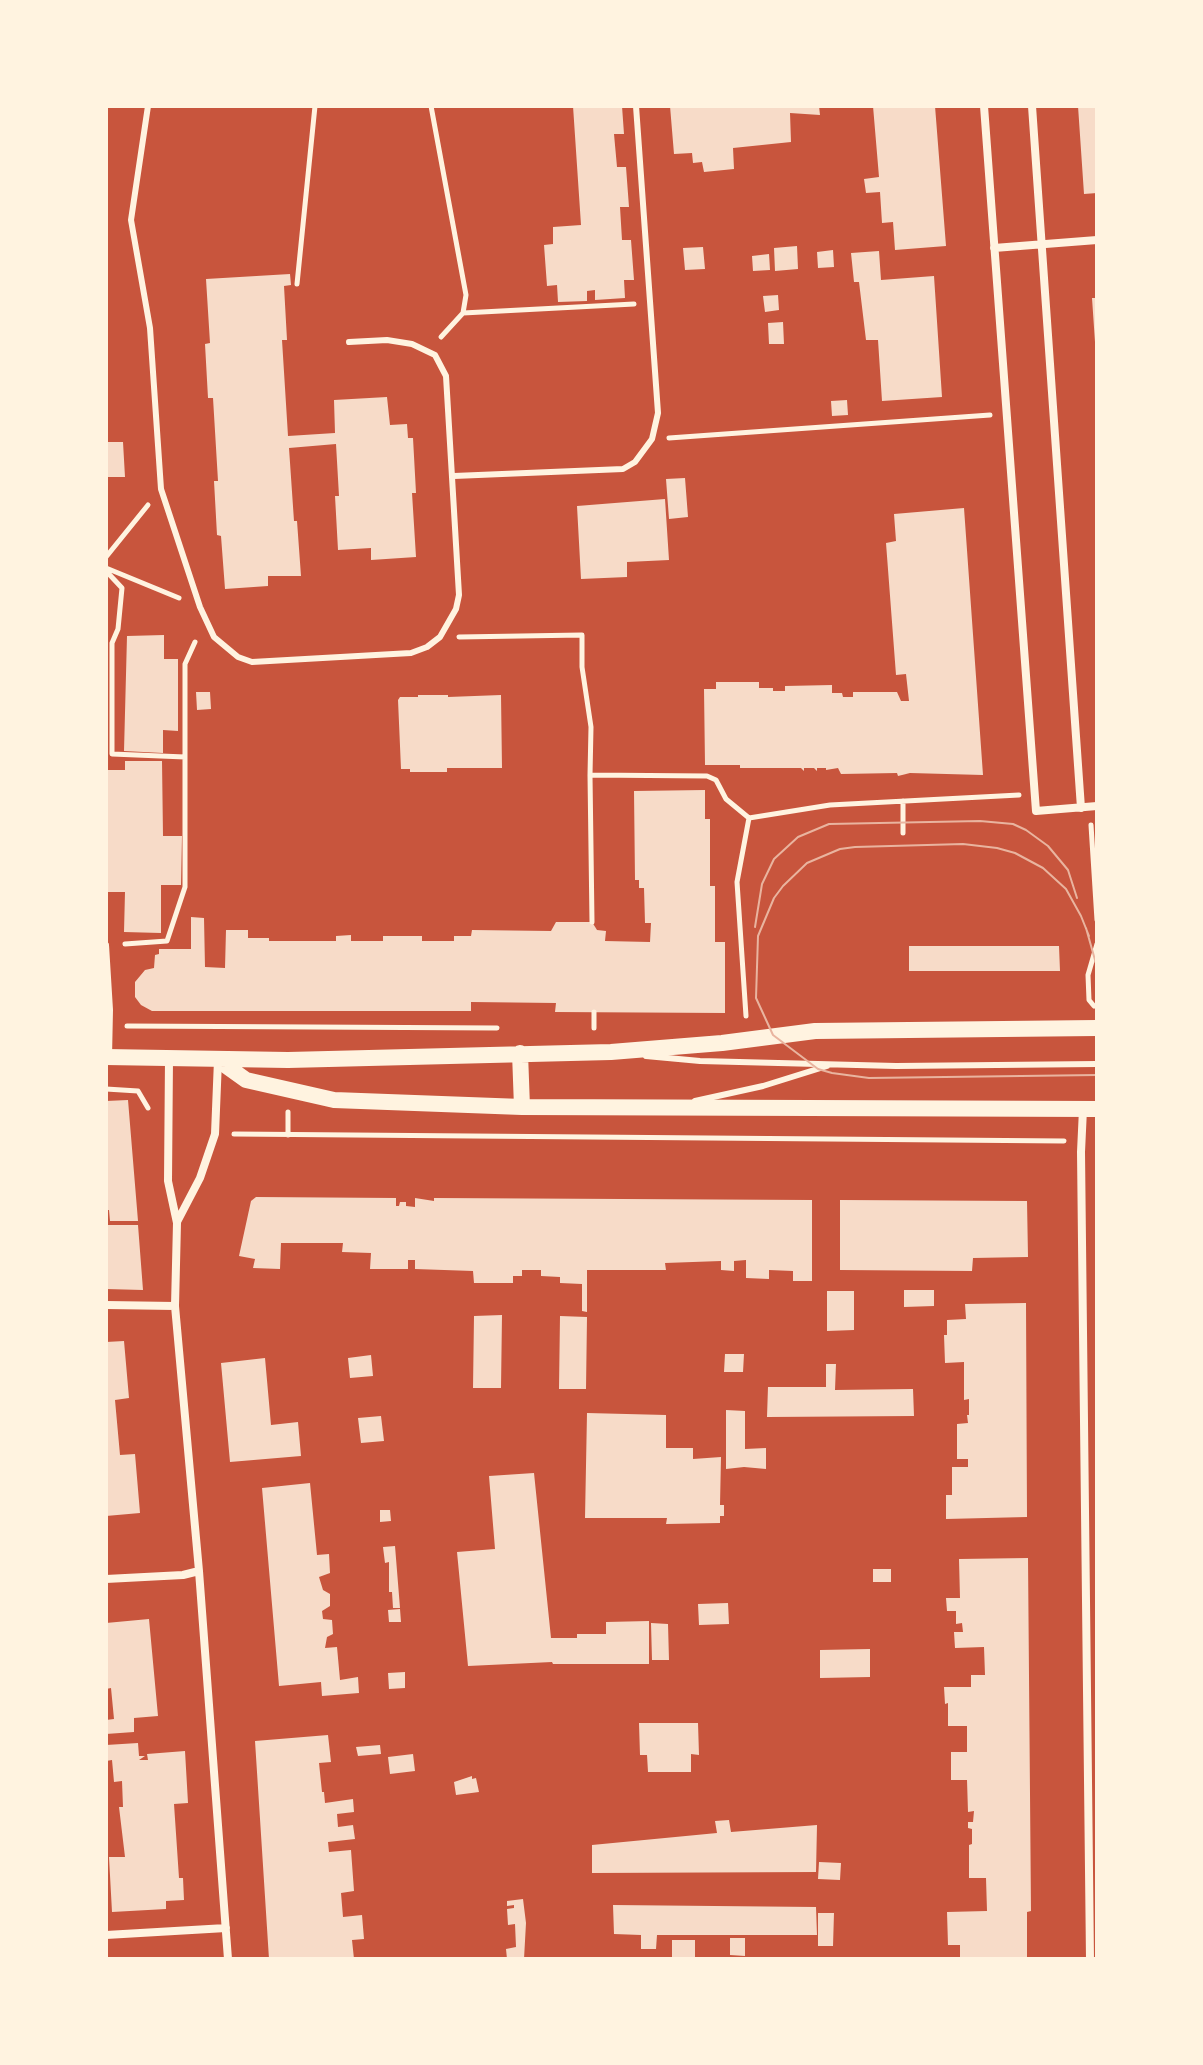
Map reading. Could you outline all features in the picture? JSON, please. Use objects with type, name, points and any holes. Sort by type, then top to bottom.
[{"type":"main road","points":[[107,1057],[306,1060],[611,1052],[722,1043],[815,1031],[1097,1028]]},
{"type":"main road","points":[[520,1053],[522,1107]]},
{"type":"main road","points":[[218,1060],[246,1080],[334,1100],[522,1107],[1090,1109]]},
{"type":"street","points":[[984,106],[1036,811],[1097,806]]},
{"type":"street","points":[[1032,106],[1081,808]]},
{"type":"street","points":[[994,248],[1097,240]]},
{"type":"street","points":[[169,1059],[168,1181],[177,1223],[175,1306],[199,1571],[228,1959]]},
{"type":"street","points":[[177,1223],[200,1178],[215,1134],[218,1060]]},
{"type":"street","points":[[1090,1109],[1081,1141],[1090,1959]]},
{"type":"street","points":[[106,1305],[175,1306]]},
{"type":"street","points":[[106,1579],[183,1575],[199,1571]]},
{"type":"street","points":[[106,1935],[226,1928]]},
{"type":"lane","points":[[148,106],[131,220],[150,328],[161,489],[200,607],[214,637],[238,657],[252,662],[411,653],[427,647],[440,637],[456,609],[459,595],[454,476],[446,376],[435,355],[412,344],[387,340],[349,342]]},
{"type":"lane","points":[[454,476],[623,469],[635,462],[652,439],[658,413],[636,106]]},
{"type":"lane","points":[[107,945],[110,1026],[107,1057]]},
{"type":"lane","points":[[611,1052],[700,1061],[830,1065],[1097,1064]]},
{"type":"lane","points":[[662,1108],[763,1086],[830,1065]]},
{"type":"path","points":[[297,284],[315,106]]},
{"type":"path","points":[[428,352],[463,313],[466,295],[431,106]]},
{"type":"path","points":[[463,313],[650,303]]},
{"type":"path","points":[[652,439],[1007,414]]},
{"type":"path","points":[[106,557],[161,489]]},
{"type":"path","points":[[106,569],[200,607],[197,638],[185,664],[185,887],[167,941],[107,945]]},
{"type":"path","points":[[106,569],[122,588],[118,629],[112,643],[112,754],[185,757]]},
{"type":"path","points":[[440,637],[582,635],[582,667],[591,727],[592,922]]},
{"type":"path","points":[[590,775],[707,776],[716,780],[726,799],[749,818],[830,805],[1035,794]]},
{"type":"path","points":[[903,801],[903,833]]},
{"type":"path","points":[[1081,808],[1092,828],[1097,920]]},
{"type":"path","points":[[746,1024],[737,882],[749,818]]},
{"type":"path","points":[[1097,944],[1088,975],[1089,1000],[1097,1010]]},
{"type":"path","points":[[594,1012],[594,1028]]},
{"type":"path","points":[[110,1026],[286,1026]]},
{"type":"path","points":[[106,1089],[129,1090]]},
{"type":"path","points":[[288,1135],[1081,1141]]},
{"type":"building","points":[[573,106],[622,106],[624,134],[614,134],[617,167],[626,167],[629,207],[620,207],[622,240],[631,240],[634,280],[624,280],[625,298],[595,300],[595,290],[587,291],[587,301],[558,302],[557,285],[547,286],[544,245],[553,244],[553,227],[581,225]]},
{"type":"building","points":[[670,106],[819,106],[820,115],[790,113],[791,142],[733,148],[734,169],[704,172],[702,162],[693,163],[692,153],[674,154]]},
{"type":"building","points":[[873,106],[935,106],[946,246],[895,250],[893,222],[882,223],[880,192],[866,193],[864,179],[879,177]]},
{"type":"building","points":[[1078,106],[1097,106],[1097,193],[1084,194]]},
{"type":"building","points":[[797,246],[798,269],[775,271],[774,248]]},
{"type":"building","points":[[703,247],[705,269],[685,270],[683,248]]},
{"type":"building","points":[[833,250],[834,267],[818,268],[817,252]]},
{"type":"building","points":[[879,251],[881,280],[934,276],[942,397],[882,401],[878,340],[866,340],[859,282],[854,282],[851,253]]},
{"type":"building","points":[[769,254],[770,270],[753,271],[752,256]]},
{"type":"building","points":[[290,274],[291,285],[284,286],[287,340],[282,340],[288,436],[335,433],[334,400],[387,397],[390,425],[407,424],[408,438],[413,438],[416,557],[371,560],[371,548],[338,550],[336,444],[289,448],[301,576],[268,576],[268,586],[225,589],[221,536],[217,535],[214,481],[218,481],[213,398],[208,398],[205,344],[210,343],[206,279]]},
{"type":"building","points":[[778,295],[779,310],[765,312],[763,296]]},
{"type":"building","points":[[1092,298],[1097,298],[1097,342],[1095,342]]},
{"type":"building","points":[[783,322],[784,344],[769,344],[768,323]]},
{"type":"building","points":[[847,400],[848,415],[832,416],[831,401]]},
{"type":"building","points":[[106,442],[123,442],[125,477],[106,477]]},
{"type":"building","points":[[685,478],[688,517],[669,519],[666,479]]},
{"type":"building","points":[[665,499],[669,560],[627,562],[627,577],[581,579],[577,506]]},
{"type":"building","points":[[964,508],[983,775],[841,774],[838,768],[817,768],[817,771],[804,768],[804,771],[801,768],[705,765],[704,689],[716,689],[716,682],[759,682],[759,688],[773,688],[773,691],[785,691],[785,686],[832,685],[832,693],[842,693],[843,697],[853,697],[853,692],[897,692],[901,701],[909,701],[906,674],[896,675],[886,543],[896,541],[894,514]]},
{"type":"building","points":[[164,635],[164,659],[178,659],[178,731],[163,730],[163,753],[124,751],[127,636]]},
{"type":"building","points":[[196,692],[210,692],[211,709],[197,710]]},
{"type":"building","points":[[501,695],[502,768],[447,768],[447,772],[410,772],[410,769],[401,769],[398,700],[400,697]]},
{"type":"building","points":[[125,761],[162,761],[163,836],[182,836],[181,885],[161,885],[161,933],[124,932],[125,892],[106,892],[106,770],[125,770]]},
{"type":"building","points":[[705,790],[705,819],[710,819],[710,886],[715,886],[715,942],[725,942],[725,1013],[555,1012],[556,1003],[471,1002],[471,1011],[152,1011],[135,997],[135,982],[145,970],[154,968],[159,949],[191,949],[191,917],[204,918],[205,967],[225,968],[226,930],[248,930],[248,938],[269,938],[269,941],[336,941],[336,936],[351,935],[351,941],[383,941],[383,936],[422,936],[422,941],[454,941],[454,936],[471,936],[472,930],[551,931],[556,922],[592,922],[597,930],[606,931],[605,941],[650,942],[651,923],[645,923],[644,888],[639,888],[639,880],[635,880],[634,791]]},
{"type":"building","points":[[909,946],[1059,946],[1060,971],[909,971]]},
{"type":"building","points":[[128,1100],[138,1221],[110,1221],[109,1210],[106,1210],[106,1101]]},
{"type":"building","points":[[256,1197],[396,1198],[396,1206],[406,1202],[406,1206],[415,1207],[415,1198],[434,1201],[434,1198],[812,1200],[812,1281],[793,1281],[793,1271],[769,1270],[769,1279],[746,1278],[746,1260],[734,1261],[734,1271],[721,1270],[721,1261],[665,1263],[666,1270],[587,1270],[587,1312],[582,1311],[582,1284],[560,1283],[560,1277],[541,1276],[541,1270],[522,1270],[522,1276],[513,1276],[513,1283],[474,1283],[473,1271],[415,1269],[415,1260],[408,1260],[408,1269],[370,1269],[371,1253],[342,1252],[343,1243],[281,1243],[280,1269],[253,1268],[255,1259],[239,1256],[251,1201]]},
{"type":"building","points":[[840,1200],[1027,1201],[1028,1257],[973,1258],[972,1271],[840,1270]]},
{"type":"building","points":[[106,1225],[138,1225],[143,1290],[106,1289]]},
{"type":"building","points":[[904,1290],[934,1290],[934,1306],[904,1307]]},
{"type":"building","points":[[827,1291],[854,1291],[854,1330],[827,1331]]},
{"type":"building","points":[[1026,1303],[1027,1517],[946,1519],[946,1495],[952,1495],[952,1467],[968,1467],[968,1459],[957,1459],[957,1424],[968,1423],[969,1415],[969,1399],[964,1400],[964,1362],[945,1363],[947,1320],[966,1319],[965,1304]]},
{"type":"building","points":[[502,1315],[501,1388],[473,1388],[474,1316]]},
{"type":"building","points":[[560,1316],[587,1317],[586,1389],[559,1389]]},
{"type":"building","points":[[124,1341],[129,1398],[115,1400],[120,1455],[135,1454],[140,1513],[106,1516],[106,1342]]},
{"type":"building","points":[[725,1354],[744,1354],[743,1372],[724,1372]]},
{"type":"building","points":[[371,1355],[373,1376],[350,1378],[348,1358]]},
{"type":"building","points":[[265,1358],[271,1425],[298,1422],[301,1456],[230,1462],[221,1363]]},
{"type":"building","points":[[826,1364],[836,1364],[835,1390],[913,1389],[914,1416],[767,1417],[768,1387],[826,1387]]},
{"type":"building","points":[[726,1410],[745,1411],[745,1449],[766,1448],[766,1469],[726,1469]]},
{"type":"building","points":[[587,1413],[666,1415],[666,1448],[693,1448],[693,1459],[721,1457],[720,1505],[724,1505],[724,1516],[720,1516],[720,1523],[666,1524],[667,1518],[585,1518]]},
{"type":"building","points":[[381,1416],[384,1441],[361,1443],[358,1418]]},
{"type":"building","points":[[534,1473],[551,1638],[606,1634],[606,1622],[649,1621],[649,1664],[552,1662],[468,1666],[457,1552],[495,1549],[489,1476]]},
{"type":"building","points":[[310,1483],[317,1555],[329,1554],[330,1573],[319,1577],[323,1590],[330,1594],[330,1606],[322,1611],[323,1619],[332,1620],[333,1634],[327,1637],[325,1648],[337,1647],[340,1680],[358,1677],[359,1693],[322,1696],[321,1682],[279,1686],[262,1488]]},
{"type":"building","points":[[380,1510],[390,1510],[391,1521],[380,1522]]},
{"type":"building","points":[[395,1546],[400,1608],[393,1608],[392,1592],[389,1592],[389,1562],[385,1563],[383,1547]]},
{"type":"building","points":[[1028,1558],[1031,1911],[1027,1912],[1027,1959],[960,1959],[960,1945],[948,1945],[947,1912],[987,1911],[986,1878],[969,1878],[972,1829],[968,1828],[968,1822],[973,1822],[974,1811],[968,1812],[967,1780],[951,1780],[951,1752],[967,1752],[967,1726],[948,1726],[944,1687],[971,1687],[971,1675],[985,1675],[984,1647],[955,1648],[954,1632],[963,1632],[962,1623],[956,1624],[956,1611],[947,1611],[946,1598],[960,1598],[959,1559]]},
{"type":"building","points":[[873,1569],[891,1569],[891,1582],[873,1582]]},
{"type":"building","points":[[728,1603],[729,1624],[699,1625],[698,1604]]},
{"type":"building","points":[[400,1609],[401,1622],[389,1622],[388,1610]]},
{"type":"building","points":[[149,1619],[158,1716],[134,1718],[134,1732],[106,1734],[106,1720],[114,1719],[111,1688],[106,1689],[106,1623]]},
{"type":"building","points":[[651,1623],[668,1624],[669,1660],[652,1660]]},
{"type":"building","points":[[870,1649],[870,1677],[820,1678],[820,1650]]},
{"type":"building","points":[[405,1672],[405,1688],[389,1689],[388,1673]]},
{"type":"building","points":[[639,1723],[698,1723],[699,1755],[691,1754],[691,1772],[648,1772],[647,1755],[640,1755]]},
{"type":"building","points":[[328,1735],[331,1762],[319,1763],[322,1792],[325,1803],[353,1799],[354,1812],[337,1814],[338,1827],[353,1825],[355,1839],[328,1842],[329,1852],[351,1850],[354,1891],[341,1893],[343,1917],[362,1915],[364,1939],[352,1940],[354,1959],[269,1959],[255,1741]]},
{"type":"building","points":[[138,1743],[139,1756],[145,1756],[139,1760],[148,1760],[147,1754],[185,1751],[188,1803],[174,1804],[179,1878],[183,1878],[184,1900],[166,1901],[166,1909],[112,1912],[109,1857],[125,1857],[119,1807],[123,1807],[122,1781],[114,1782],[112,1760],[106,1761],[106,1745]]},
{"type":"building","points":[[380,1745],[381,1754],[358,1756],[356,1747]]},
{"type":"building","points":[[413,1754],[415,1771],[390,1774],[388,1757]]},
{"type":"building","points":[[472,1776],[472,1779],[476,1778],[479,1792],[456,1795],[454,1782]]},
{"type":"building","points":[[729,1820],[731,1832],[817,1825],[816,1872],[592,1873],[592,1845],[717,1833],[715,1821]]},
{"type":"building","points":[[819,1862],[841,1863],[840,1880],[818,1879]]},
{"type":"building","points":[[523,1899],[526,1923],[524,1959],[507,1959],[506,1949],[516,1947],[515,1924],[508,1925],[507,1909],[514,1908],[514,1905],[507,1906],[507,1901]]},
{"type":"building","points":[[613,1905],[816,1907],[817,1935],[657,1935],[656,1949],[641,1949],[641,1935],[614,1934]]},
{"type":"building","points":[[818,1913],[834,1913],[833,1946],[818,1946]]},
{"type":"building","points":[[730,1938],[745,1938],[745,1956],[730,1955]]},
{"type":"building","points":[[672,1940],[695,1940],[695,1959],[672,1959]]},
{"type":"tram line","points":[[755,927],[762,884],[774,859],[798,837],[829,824],[980,821],[1013,824],[1048,846],[1068,870],[1077,898]]},
{"type":"tram line","points":[[1089,936],[1066,889],[1043,868],[1015,853],[963,844],[840,849],[807,863],[774,898],[758,936],[756,998],[773,1035],[818,1069],[832,1073],[869,1078],[1097,1075]]},
{"type":"tram line","points":[[1086,928],[1097,967]]}]
